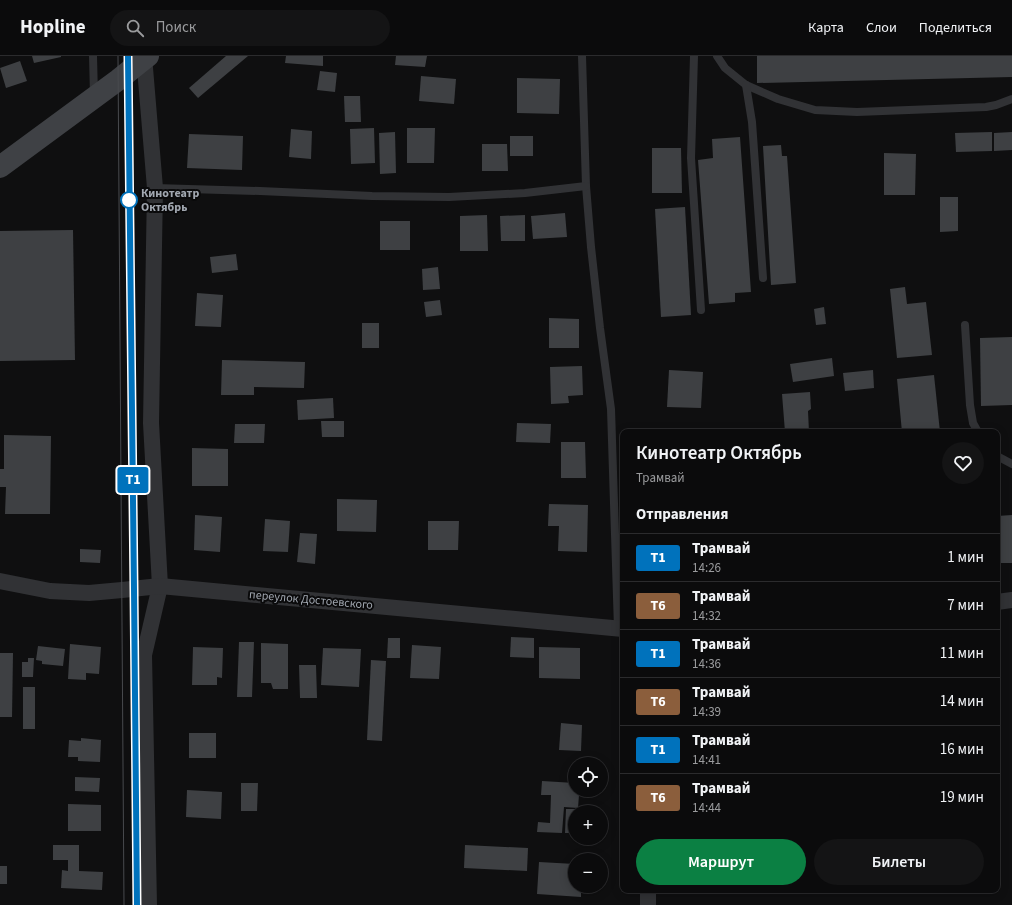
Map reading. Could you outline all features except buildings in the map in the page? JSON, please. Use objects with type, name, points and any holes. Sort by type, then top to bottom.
[{"type":"main road","points":[[0,167],[145,57]]},
{"type":"street","points":[[145,57],[155,188],[151,423],[160,586],[144,656],[149,905]]},
{"type":"street","name":"переулок Достоевского","points":[[0,581],[50,591],[89,593],[160,586],[620,629]]},
{"type":"street","points":[[1000,602],[1012,600]]},
{"type":"street","points":[[648,893],[648,905]]},
{"type":"lane","points":[[92,56],[94,97]]},
{"type":"lane","points":[[582,56],[586,186],[591,247],[611,409],[620,629]]},
{"type":"lane","points":[[694,56],[692,158],[701,310]]},
{"type":"lane","points":[[717,56],[725,68],[746,85],[778,99],[815,110],[857,112],[986,107],[1012,99]]},
{"type":"lane","points":[[746,85],[752,122],[763,278]]},
{"type":"lane","points":[[155,188],[372,196],[449,197],[525,193],[586,186]]},
{"type":"lane","points":[[965,325],[970,405],[973,423],[976,429]]},
{"type":"lane","points":[[1000,458],[1012,464]]},
{"type":"tram line","points":[[118,56],[124,905]]},
{"type":"tram line","points":[[128,56],[137,905]]},
{"type":"tram line","name":"T1","points":[[128,56],[137,905]]},
{"type":"place","name":"Кинотеатр Октябрь","points":[[129,200]]}]
